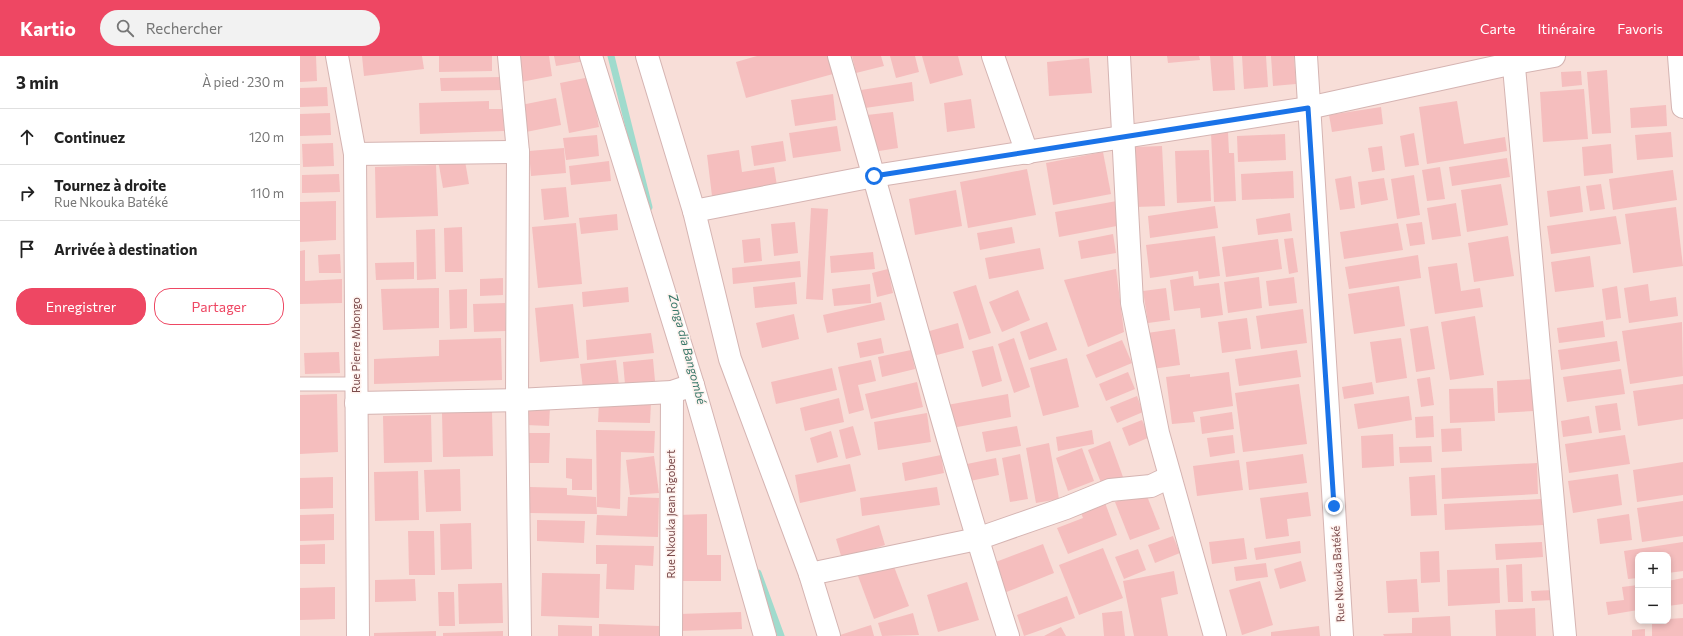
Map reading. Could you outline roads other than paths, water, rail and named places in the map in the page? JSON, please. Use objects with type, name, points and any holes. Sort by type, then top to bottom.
[{"type":"street","name":"Rue Pierre Mbongo","points":[[337,56],[355,154],[358,636]]},
{"type":"street","points":[[509,56],[518,152],[517,400],[520,636]]},
{"type":"street","points":[[591,56],[693,385],[765,636]]},
{"type":"street","points":[[647,56],[694,210],[730,359],[810,574],[829,636]]},
{"type":"street","points":[[839,56],[874,176],[920,345],[977,539],[1008,636]]},
{"type":"street","points":[[993,56],[1027,153]]},
{"type":"street","points":[[1119,56],[1132,304],[1158,433],[1215,636]]},
{"type":"street","name":"Rue Nkouka Batéké","points":[[1306,56],[1308,108],[1342,636]]},
{"type":"street","points":[[694,210],[874,176],[1308,108],[1513,60],[1554,56]]},
{"type":"street","points":[[1678,56],[1683,107]]},
{"type":"street","points":[[1513,60],[1565,636]]},
{"type":"street","points":[[355,154],[518,152]]},
{"type":"street","points":[[356,393],[517,400],[672,392],[693,385]]},
{"type":"street","name":"Rue Nkouka Jean Rigobert","points":[[671,636],[672,392]]},
{"type":"street","points":[[810,574],[977,539],[1066,508],[1110,490],[1151,486],[1170,477]]},
{"type":"lane","points":[[300,384],[356,393]]},
{"type":"waterway","name":"Zonga dia Bangombé","points":[[611,56],[649,207]]},
{"type":"waterway","name":"Zonga dia Bangombé","points":[[758,573],[781,636]]}]
